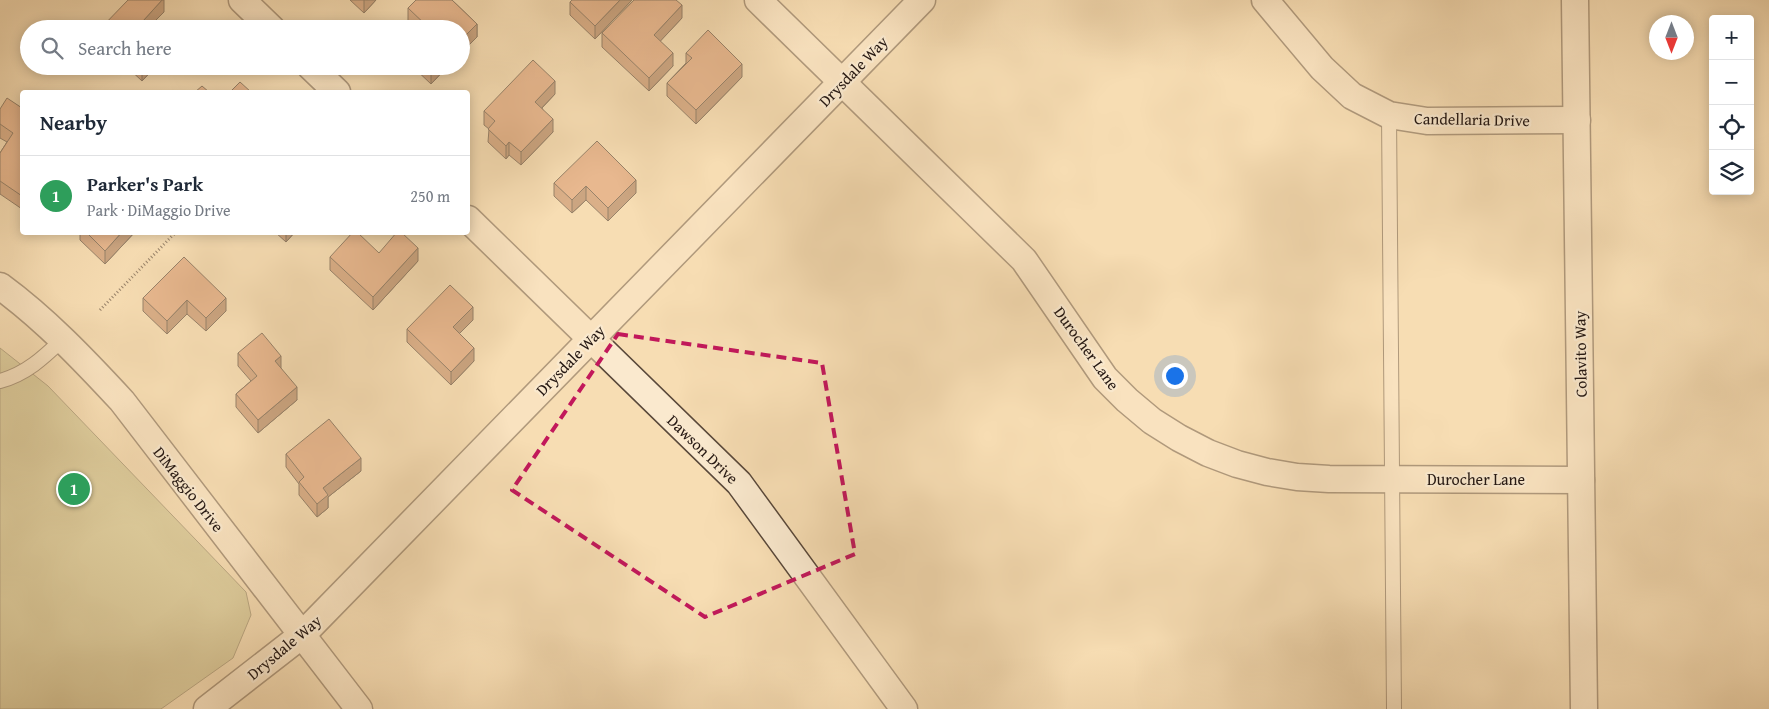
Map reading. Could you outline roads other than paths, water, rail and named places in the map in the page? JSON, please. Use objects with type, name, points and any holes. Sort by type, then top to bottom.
[{"type":"street","points":[[242,0],[263,20]]},
{"type":"street","name":"Durocher Lane","points":[[758,0],[1024,260],[1105,378],[1152,421],[1179,438],[1208,453],[1237,464],[1297,477],[1329,479],[1581,480]]},
{"type":"street","name":"Drysdale Way","points":[[207,709],[302,635],[922,0]]},
{"type":"street","name":"Candellaria Drive","points":[[1265,0],[1322,68],[1352,96],[1389,115],[1427,121],[1577,120]]},
{"type":"street","name":"Colavito Way","points":[[1575,0],[1584,709]]},
{"type":"street","points":[[319,75],[335,90]]},
{"type":"street","name":"Dawson Drive","points":[[470,222],[739,483],[904,709]]},
{"type":"street","name":"DiMaggio Drive","points":[[0,286],[62,339],[122,401],[359,709]]},
{"type":"lane","points":[[1389,115],[1394,709]]},
{"type":"lane","points":[[0,381],[11,378],[38,363],[62,339]]},
{"type":"place","name":"Parker's Park","points":[[74,489]]}]
